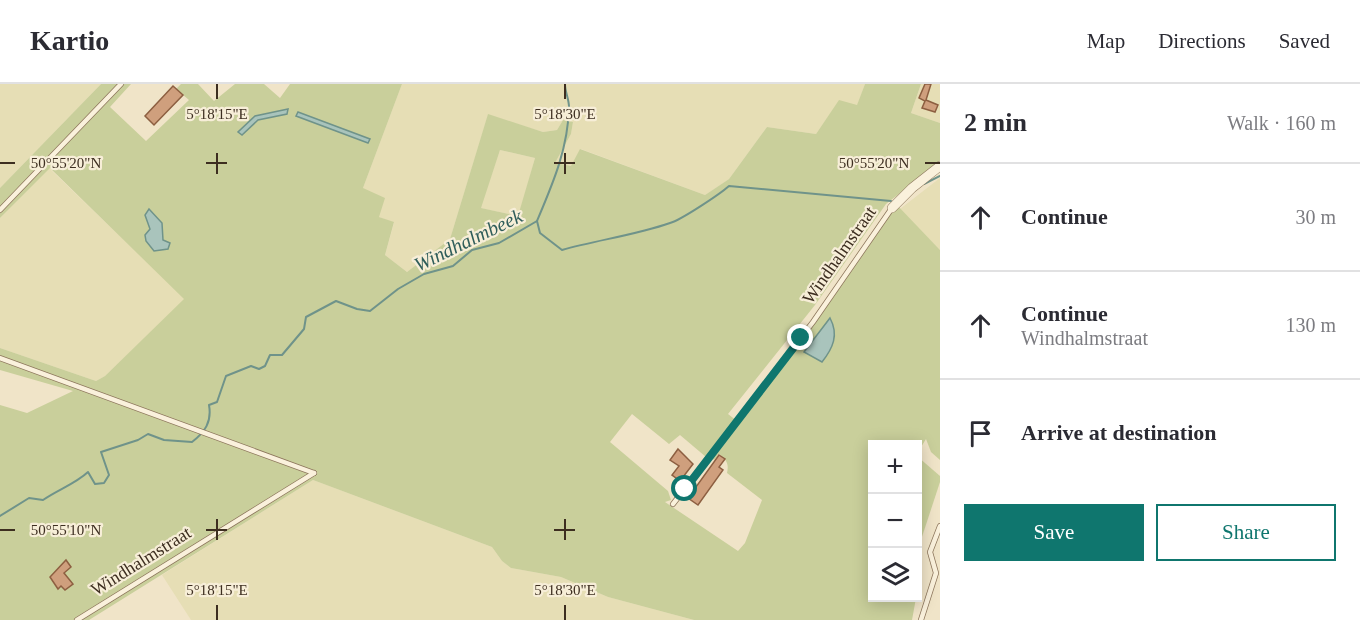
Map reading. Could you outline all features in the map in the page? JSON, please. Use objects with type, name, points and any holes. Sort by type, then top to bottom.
[{"type":"street","name":"Windhalmstraat","points":[[892,208],[912,188],[940,166]]},
{"type":"lane","points":[[0,210],[121,84]]},
{"type":"lane","name":"Windhalmstraat","points":[[673,504],[813,322],[892,208]]},
{"type":"lane","name":"Windhalmstraat","points":[[0,358],[314,473],[77,620]]},
{"type":"lane","points":[[921,620],[936,573],[930,552],[940,526]]},
{"type":"shaded area","points":[[0,84],[101,84],[0,188]]},
{"type":"shaded area","points":[[402,84],[865,84],[857,106],[839,101],[816,134],[767,127],[729,179],[705,195],[581,149],[571,167],[555,163],[571,134],[573,122],[563,120],[557,130],[543,132],[488,115],[450,239],[407,272],[385,255],[394,223],[379,217],[363,188]]},
{"type":"shaded area","points":[[921,84],[940,84],[940,123],[911,113]]},
{"type":"shaded area","points":[[500,150],[535,158],[519,216],[480,208]]},
{"type":"shaded area","points":[[49,168],[185,299],[105,376],[96,381],[0,348],[0,218]]},
{"type":"shaded area","points":[[940,178],[940,250],[900,209]]},
{"type":"shaded area","points":[[313,480],[492,547],[502,561],[511,568],[561,577],[608,597],[694,620],[191,620],[162,575]]},
{"type":"green space","points":[[101,84],[131,84],[110,107],[146,141],[189,100],[176,89],[181,84],[198,84],[214,101],[235,84],[264,84],[280,98],[290,84],[402,84],[363,188],[385,198],[379,217],[394,222],[385,255],[407,272],[450,239],[488,114],[543,132],[557,130],[563,120],[573,122],[571,134],[555,163],[571,166],[580,149],[705,195],[729,179],[767,127],[816,134],[839,100],[857,105],[865,84],[921,84],[911,113],[940,123],[940,162],[886,204],[815,305],[728,414],[737,421],[706,457],[680,435],[669,444],[632,414],[610,442],[668,491],[671,500],[665,502],[738,551],[745,543],[762,500],[727,473],[726,460],[722,456],[719,454],[714,460],[712,458],[826,306],[897,205],[940,250],[940,460],[931,452],[926,439],[922,446],[922,440],[868,440],[868,602],[915,602],[912,620],[694,620],[608,597],[561,577],[511,568],[502,561],[492,547],[313,480],[89,620],[0,620],[0,405],[27,413],[73,391],[0,370],[0,348],[96,381],[105,376],[184,299],[50,168],[0,218],[0,188]],"holes":[[[500,150],[535,158],[518,216],[481,208]]]},
{"type":"green space","points":[[922,460],[940,476],[922,537]]},
{"type":"water","points":[[288,109],[287,114],[258,120],[242,135],[238,132],[255,116]]},
{"type":"water","points":[[298,112],[370,139],[368,143],[296,116]]},
{"type":"water","points":[[149,209],[162,223],[163,240],[170,243],[168,249],[154,251],[146,241],[145,235],[150,229],[145,215]]},
{"type":"water","points":[[830,318],[833,324],[834,341],[822,362],[804,352]]},
{"type":"building","points":[[925,84],[931,84],[926,100],[938,105],[935,112],[922,108],[925,101],[919,98]]},
{"type":"building","points":[[173,86],[183,95],[154,125],[145,116]]},
{"type":"building","points":[[678,449],[693,464],[680,481],[672,475],[679,466],[670,460]]},
{"type":"building","points":[[719,455],[725,459],[719,467],[723,470],[698,505],[688,498]]},
{"type":"building","points":[[66,560],[71,567],[64,573],[73,584],[65,590],[61,586],[58,589],[50,577]]},
{"type":"waterway","points":[[537,221],[563,152],[569,107],[565,84]]},
{"type":"waterway","name":"Windhalmbeek","points":[[924,184],[940,176]]},
{"type":"waterway","name":"Windhalmbeek","points":[[0,516],[29,498],[43,500],[88,472],[95,484],[104,483],[109,475],[101,452],[138,440],[148,434],[164,440],[192,442],[206,426],[209,405],[217,402],[226,376],[251,366],[259,369],[265,366],[270,355],[282,355],[304,329],[306,317],[336,301],[370,311],[398,289],[424,274],[453,266],[472,250],[499,243],[537,221],[540,233],[562,250],[670,223],[683,217],[729,186],[891,201]]},
{"type":"route","points":[[685,489],[801,338]]}]
